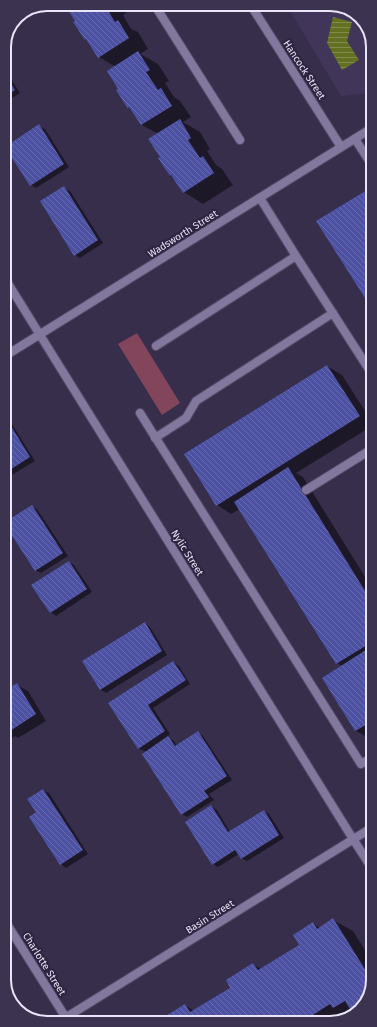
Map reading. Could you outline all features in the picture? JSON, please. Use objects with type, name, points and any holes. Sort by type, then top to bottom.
[{"type":"street","points":[[158,11],[240,140]]},
{"type":"street","name":"Hancock Street","points":[[254,11],[341,147]]},
{"type":"street","name":"Wadsworth Street","points":[[11,352],[366,132]]},
{"type":"street","points":[[355,138],[366,155]]},
{"type":"street","points":[[260,198],[366,364]]},
{"type":"street","points":[[156,346],[296,256]]},
{"type":"street","name":"Nylic Street","points":[[11,288],[366,859]]},
{"type":"street","points":[[155,438],[186,418],[196,401],[334,313]]},
{"type":"street","points":[[140,413],[361,764],[366,761]]},
{"type":"street","points":[[306,490],[366,453]]},
{"type":"street","name":"Basin Street","points":[[69,1016],[366,831]]},
{"type":"street","name":"Charlotte Street","points":[[11,931],[65,1016]]},
{"type":"shaded area","points":[[290,11],[333,11],[352,18],[360,27],[366,42],[366,94],[341,96]]},
{"type":"shaded area","points":[[333,17],[352,22],[347,41],[359,60],[342,70],[327,43]]},
{"type":"shaded area","points":[[137,333],[180,403],[162,415],[118,344]]},
{"type":"building","points":[[69,11],[108,11],[115,22],[118,20],[129,38],[98,58],[73,22],[75,21]]},
{"type":"building","points":[[138,51],[150,70],[146,72],[158,90],[161,88],[172,106],[141,125],[129,107],[128,109],[116,90],[118,89],[107,71]]},
{"type":"building","points":[[11,83],[15,90],[11,93]]},
{"type":"building","points":[[180,119],[191,138],[188,140],[200,158],[203,156],[214,173],[183,193],[158,158],[160,157],[148,139]]},
{"type":"building","points":[[39,124],[64,164],[30,186],[11,156],[11,143]]},
{"type":"building","points":[[64,186],[98,240],[74,256],[40,201]]},
{"type":"building","points":[[366,191],[366,300],[316,221]]},
{"type":"building","points":[[327,365],[360,416],[216,506],[184,454]]},
{"type":"building","points":[[11,426],[30,457],[11,469]]},
{"type":"building","points":[[288,467],[366,592],[366,646],[336,664],[234,502]]},
{"type":"building","points":[[32,505],[63,553],[35,571],[11,534],[11,518]]},
{"type":"building","points":[[69,561],[87,589],[50,613],[31,585]]},
{"type":"building","points":[[145,622],[162,651],[100,690],[82,661]]},
{"type":"building","points":[[366,650],[366,725],[355,731],[322,678]]},
{"type":"building","points":[[173,661],[186,680],[148,705],[165,731],[138,749],[108,703]]},
{"type":"building","points":[[17,683],[36,714],[11,730],[11,687]]},
{"type":"building","points":[[198,731],[227,776],[204,791],[209,797],[181,815],[142,754],[168,736],[175,746]]},
{"type":"building","points":[[43,789],[83,850],[60,865],[29,817],[36,812],[27,799]]},
{"type":"building","points":[[211,805],[228,832],[264,810],[279,835],[241,859],[235,850],[212,865],[185,822]]},
{"type":"building","points":[[333,918],[366,971],[366,985],[364,992],[356,1006],[350,1010],[345,1001],[333,1008],[330,1004],[311,1016],[166,1016],[185,1004],[190,1012],[230,988],[226,980],[253,963],[258,970],[299,945],[293,935],[313,922],[317,929]]}]
